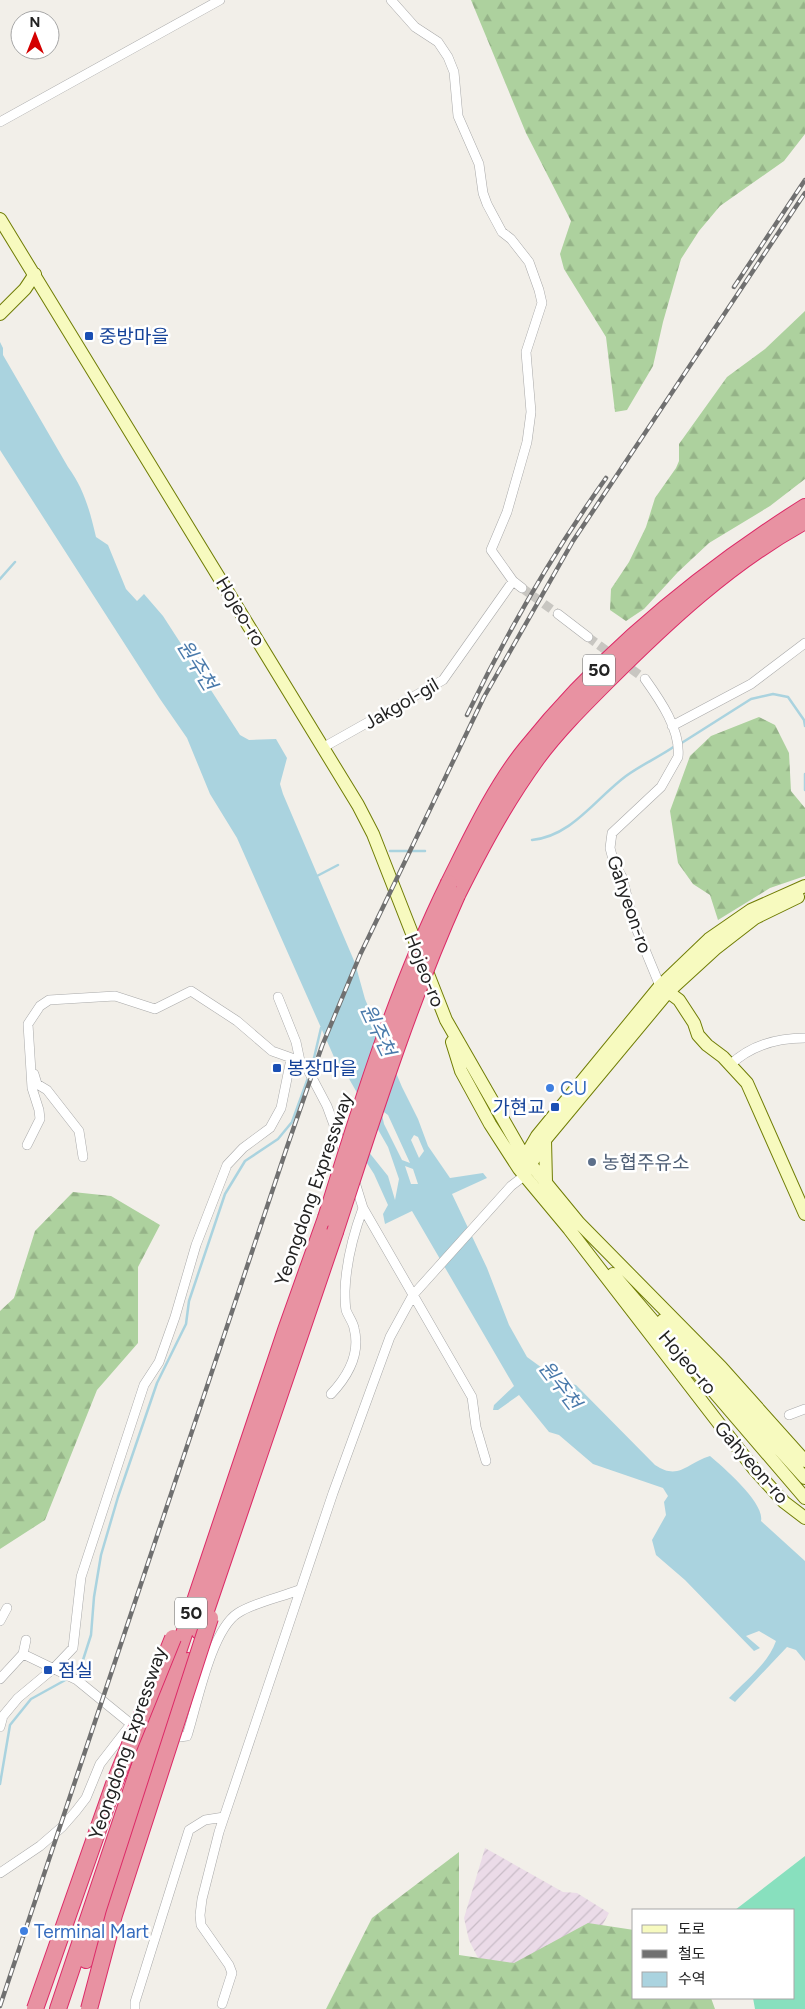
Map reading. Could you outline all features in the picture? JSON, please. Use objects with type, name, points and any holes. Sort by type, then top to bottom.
[{"type":"highway","name":"Yeongdong Expressway","points":[[69,2009],[398,1047],[453,889],[482,818],[525,750],[614,656],[672,602],[752,541],[805,508]]},
{"type":"highway","name":"Yeongdong Expressway","points":[[58,2009],[214,1543],[393,1019],[431,920],[538,757],[577,711],[684,607],[762,548],[805,521]]},
{"type":"highway","points":[[89,2009],[119,1898],[210,1618],[238,1518]]},
{"type":"highway","points":[[35,2009],[111,1792],[204,1559],[214,1543]]},
{"type":"street","points":[[0,122],[220,0]]},
{"type":"street","points":[[391,0],[415,27],[438,42],[448,57],[454,72],[458,116],[479,164],[483,193],[487,204],[502,232],[512,239],[529,262],[542,303],[526,352],[531,412],[527,442],[512,497],[491,550],[513,581],[522,588]]},
{"type":"street","name":"Hojeo-ro","points":[[0,219],[324,747],[373,834],[446,1020],[461,1071],[490,1124],[574,1226],[805,1478]]},
{"type":"street","points":[[0,314],[21,294],[35,274]]},
{"type":"street","name":"Jakgol-gil","points":[[324,747],[443,680],[513,581]]},
{"type":"street","points":[[558,614],[588,637]]},
{"type":"street","points":[[673,730],[751,684],[805,643]]},
{"type":"street","name":"Gahyeon-ro","points":[[645,679],[659,700],[673,730],[678,757],[661,787],[612,833],[610,848],[614,863],[622,877],[634,922],[664,989],[680,1000],[694,1023],[698,1035],[747,1084],[805,1214]]},
{"type":"street","points":[[222,2004],[232,1973],[201,1925],[200,1916],[224,1817],[300,1590],[390,1337],[413,1295],[511,1186],[541,1138],[664,989],[716,934],[751,910],[805,886]]},
{"type":"street","points":[[664,989],[755,918],[805,894]]},
{"type":"street","points":[[83,1158],[79,1131],[47,1090],[37,1084],[32,1067],[28,1047],[28,1024],[40,1006],[49,1000],[115,996],[155,1009],[191,991],[237,1021],[272,1051],[295,1060],[308,1070],[327,1106],[363,1208],[472,1397],[476,1427],[486,1461]]},
{"type":"street","points":[[0,1727],[3,1716],[18,1698],[58,1670],[72,1648],[77,1600],[84,1568],[144,1385],[159,1362],[175,1317],[196,1245],[212,1200],[227,1165],[243,1148],[270,1128],[281,1108],[295,1060],[296,1042],[278,996]]},
{"type":"street","name":"Hojeo-ro","points":[[446,1020],[506,1128],[524,1166],[546,1182],[574,1226]]},
{"type":"street","points":[[730,1065],[742,1054],[768,1042],[805,1038]]},
{"type":"street","points":[[27,1145],[40,1119],[40,1110],[32,1088],[32,1067]]},
{"type":"street","points":[[506,1128],[522,1135],[541,1138]]},
{"type":"street","points":[[541,1138],[546,1182]]},
{"type":"street","points":[[331,1394],[348,1373],[355,1349],[354,1328],[346,1310],[345,1290],[352,1239],[363,1208]]},
{"type":"street","points":[[602,1257],[721,1367],[805,1461]]},
{"type":"street","name":"Hojeo-ro","points":[[602,1257],[805,1498]]},
{"type":"street","name":"Gahyeon-ro","points":[[602,1257],[754,1469],[784,1502],[805,1518]]},
{"type":"street","points":[[789,1415],[805,1410]]},
{"type":"street","points":[[172,1738],[187,1736],[216,1640],[224,1624],[239,1612],[300,1590]]},
{"type":"street","points":[[0,1621],[7,1608]]},
{"type":"street","points":[[0,1679],[23,1654],[26,1640]]},
{"type":"street","points":[[0,1873],[40,1846],[62,1827],[86,1798],[100,1764],[133,1725],[77,1680],[23,1654]]},
{"type":"street","points":[[135,2009],[138,1993],[189,1830],[205,1820],[224,1817]]},
{"type":"shaded area","points":[[485,1848],[563,1892],[577,1893],[609,1913],[584,1959],[586,1980],[479,1960],[469,1940],[464,1918]]},
{"type":"green space","points":[[471,0],[805,0],[805,134],[784,161],[720,206],[699,231],[681,259],[653,366],[627,410],[615,412],[606,337],[564,269],[560,254],[571,221],[526,133]]},
{"type":"green space","points":[[805,311],[805,479],[770,506],[709,543],[678,572],[644,609],[626,621],[610,610],[611,589],[629,562],[646,527],[655,498],[676,468],[679,461],[679,444],[727,377],[765,349]]},
{"type":"green space","points":[[759,717],[775,725],[789,753],[791,791],[805,808],[805,876],[770,888],[718,920],[710,895],[693,884],[678,863],[670,811],[690,756],[711,736]]},
{"type":"green space","points":[[73,1192],[111,1196],[160,1225],[138,1267],[138,1343],[97,1390],[45,1520],[0,1549],[0,1311],[14,1298],[35,1231]]},
{"type":"green space","points":[[459,1852],[459,1955],[514,1963],[588,1923],[632,1930],[632,1999],[711,1999],[715,2009],[326,2009],[372,1918]]},
{"type":"green space","points":[[805,1856],[805,2009],[755,2009],[753,1999],[795,1999],[795,1909],[736,1909]]},
{"type":"water","name":"원주천","points":[[0,342],[3,348],[3,355],[78,484],[89,509],[96,537],[108,545],[126,589],[137,601],[144,594],[163,616],[240,735],[249,740],[276,739],[287,758],[280,784],[283,794],[355,963],[365,999],[428,1146],[450,1178],[483,1173],[487,1178],[452,1194],[487,1268],[509,1325],[527,1357],[560,1381],[576,1385],[655,1465],[670,1471],[677,1471],[710,1456],[742,1486],[757,1505],[761,1521],[805,1561],[805,1661],[796,1650],[787,1647],[735,1702],[729,1698],[762,1665],[776,1641],[759,1631],[746,1636],[760,1648],[754,1651],[685,1580],[656,1555],[652,1540],[666,1515],[664,1502],[668,1496],[663,1488],[593,1464],[559,1435],[549,1432],[519,1395],[498,1410],[493,1410],[494,1405],[514,1386],[412,1211],[385,1224],[383,1214],[388,1205],[374,1174],[351,1138],[368,1151],[388,1176],[395,1200],[399,1179],[388,1147],[344,1070],[334,1057],[237,838],[210,794],[187,738],[0,450]],"holes":[[[381,1110],[388,1115],[410,1163],[402,1160],[384,1124]],[[414,1135],[418,1137],[424,1151],[419,1158],[411,1140]],[[405,1166],[413,1169],[418,1184],[411,1184]]]},
{"type":"waterway","points":[[0,579],[15,562]]},
{"type":"waterway","points":[[680,744],[751,699],[773,694],[788,697],[804,720],[805,726]]},
{"type":"waterway","points":[[532,840],[559,832],[582,815],[626,776],[675,746]]},
{"type":"waterway","points":[[805,774],[805,790]]},
{"type":"waterway","points":[[390,851],[425,851]]},
{"type":"waterway","points":[[317,876],[338,865]]},
{"type":"waterway","points":[[311,1071],[321,1028]]},
{"type":"waterway","points":[[72,1674],[83,1660],[91,1635],[94,1597],[101,1555],[118,1497],[157,1383],[186,1324],[189,1301],[225,1194],[245,1161],[278,1139],[292,1122],[308,1078]]},
{"type":"waterway","points":[[0,1784],[10,1725],[31,1699],[69,1678]]},
{"type":"tunnel","points":[[522,588],[558,614]]},
{"type":"tunnel","points":[[588,637],[645,679]]},
{"type":"railway","points":[[734,287],[805,180]]},
{"type":"railway","points":[[0,2006],[287,1147],[322,1046],[360,955],[484,697],[573,541],[805,193]]},
{"type":"railway","points":[[467,715],[498,654],[532,594],[606,478]]},
{"type":"place","name":"중방마을","points":[[89,336]]},
{"type":"place","name":"봉장마을","points":[[277,1068]]},
{"type":"place","name":"CU","points":[[550,1088]]},
{"type":"place","name":"가현교","points":[[555,1107]]},
{"type":"place","name":"농협주유소","points":[[592,1162]]},
{"type":"place","name":"점실","points":[[48,1670]]},
{"type":"place","name":"Terminal Mart","points":[[24,1931]]}]
